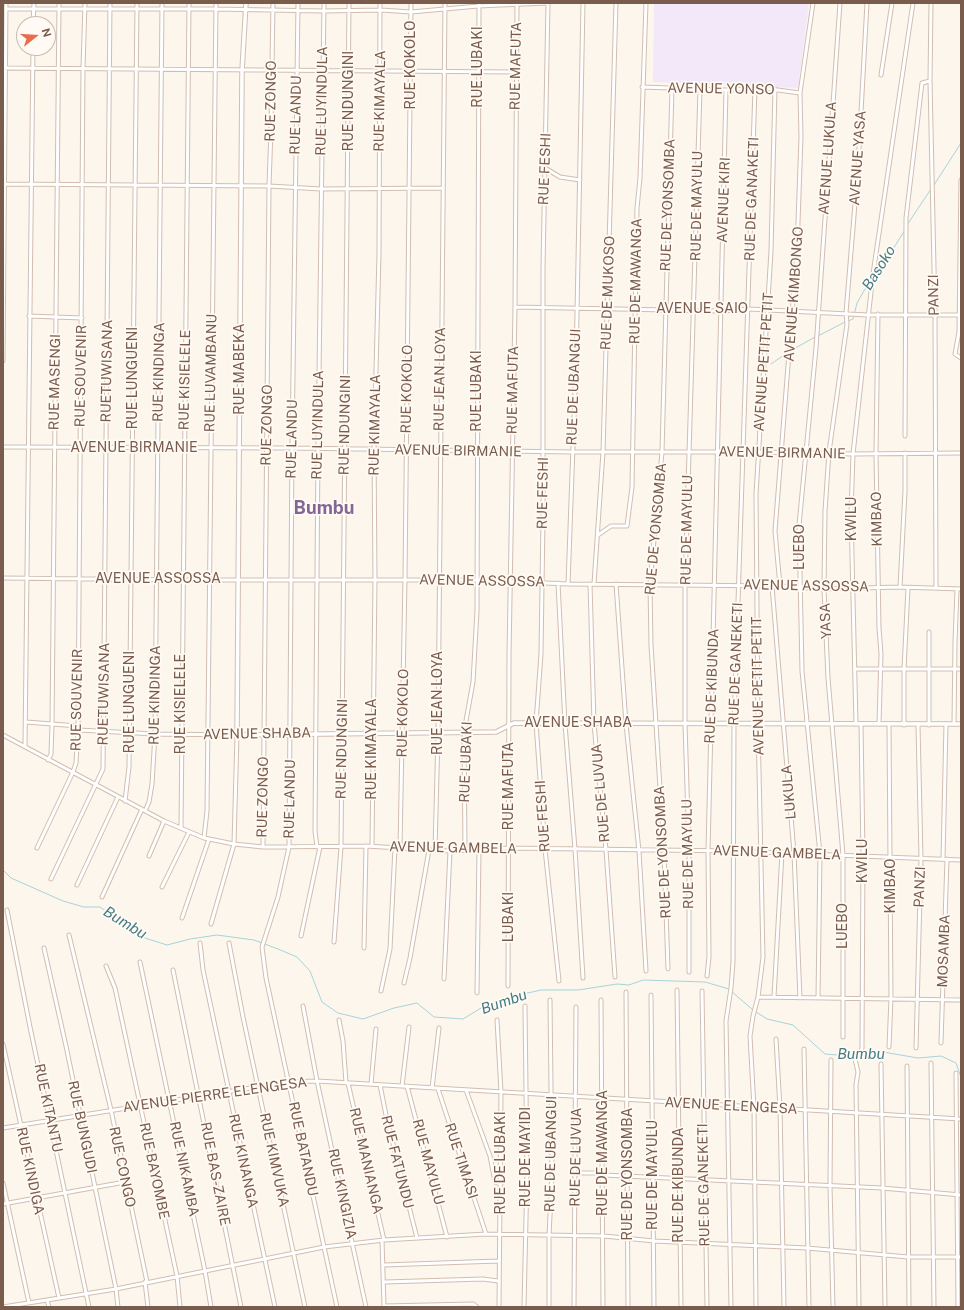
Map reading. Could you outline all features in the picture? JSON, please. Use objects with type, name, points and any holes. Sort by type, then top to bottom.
[{"type":"street","points":[[3,361],[4,68],[6,3]]},
{"type":"street","points":[[33,16],[34,3]]},
{"type":"street","name":"RUE MASENGI","points":[[48,760],[51,754],[52,725],[56,185],[59,3]]},
{"type":"street","name":"RUE SOUVENIR","points":[[37,848],[73,772],[76,763],[78,730],[83,68],[85,3]]},
{"type":"street","name":"RUETUWISANA","points":[[51,879],[103,769],[110,3]]},
{"type":"street","name":"RUE LUNGUENI","points":[[125,801],[129,767],[136,3]]},
{"type":"street","name":"RUE KINDINGA","points":[[102,897],[143,810],[151,789],[155,734],[162,3]]},
{"type":"street","name":"RUE KISIELELE","points":[[181,828],[182,579],[189,3]]},
{"type":"street","name":"RUE LUVAMBANU","points":[[204,838],[207,811],[216,3]]},
{"type":"street","name":"RUE MABEKA","points":[[238,735],[242,71],[246,3]]},
{"type":"street","name":"RUE ZONGO","points":[[263,847],[272,3]]},
{"type":"street","name":"RUE LANDU","points":[[263,942],[278,897],[289,847],[292,448],[296,243],[296,71],[298,3]]},
{"type":"street","name":"RUE LUYINDULA","points":[[301,936],[318,847],[316,733],[317,580],[324,3]]},
{"type":"street","name":"RUE NDUNGINI","points":[[334,942],[341,847],[344,449],[350,71],[349,3]]},
{"type":"street","name":"RUE KIMAYALA","points":[[372,846],[372,733],[375,580],[374,449],[379,254],[381,71],[380,3]]},
{"type":"street","name":"RUE KOKOLO","points":[[400,848],[405,579],[411,3]]},
{"type":"street","name":"RUE JEAN LOYA","points":[[435,850],[438,734],[439,450],[445,3]]},
{"type":"street","name":"RUE MAFUTA","points":[[509,848],[517,3]]},
{"type":"street","points":[[6,9],[216,9],[324,12],[380,10],[411,12],[479,5],[548,3]]},
{"type":"street","name":"RUE FESHI","points":[[548,3],[543,308],[541,654],[536,723],[545,849],[559,981]]},
{"type":"street","points":[[545,167],[560,177],[580,180],[583,3]]},
{"type":"street","name":"RUE DE MUKOSO","points":[[594,584],[603,452],[616,3]]},
{"type":"street","name":"RUE DE MAWANGA","points":[[598,535],[611,526],[625,527],[628,524],[632,487],[637,208],[640,178],[646,3]]},
{"type":"street","name":"AVENUE KIMBONGO","points":[[780,586],[775,532],[793,311],[798,228],[801,137],[800,93],[813,3]]},
{"type":"street","name":"AVENUE LUKULA","points":[[818,312],[840,3]]},
{"type":"street","name":"AVENUE YASA","points":[[846,314],[858,168],[867,3]]},
{"type":"street","points":[[881,75],[892,3]]},
{"type":"street","name":"KWILU","points":[[856,724],[851,514],[853,454],[868,315],[887,170],[913,3]]},
{"type":"street","name":"PANZI","points":[[931,3],[930,81],[935,315],[936,588]]},
{"type":"street","name":"RUE LUBAKI","points":[[465,850],[464,732],[473,682],[477,610],[479,5]]},
{"type":"street","points":[[25,746],[33,56]]},
{"type":"street","points":[[4,68],[323,72],[516,72]]},
{"type":"street","points":[[905,436],[906,218],[922,83],[930,81]]},
{"type":"street","name":"AVENUE YONSO","points":[[642,87],[726,90],[755,88],[775,89],[800,93]]},
{"type":"street","name":"RUE DE YONSOMBA","points":[[668,969],[664,851],[655,724],[650,584],[662,452],[672,88]]},
{"type":"street","name":"RUE DE GANAKETI","points":[[748,309],[755,88]]},
{"type":"street","name":"RUE DE MAYULU","points":[[689,972],[689,851],[685,724],[685,586],[700,89]]},
{"type":"street","name":"AVENUE PETIT PETIT","points":[[756,1307],[754,1108],[750,1036],[752,1016],[758,997],[763,957],[758,724],[756,494],[771,251],[775,89]]},
{"type":"street","name":"AVENUE KIRI","points":[[718,396],[726,90]]},
{"type":"street","name":"RUE DE UBANGUI","points":[[568,584],[576,364],[576,307],[580,180]]},
{"type":"street","points":[[961,180],[960,315],[955,355],[961,358]]},
{"type":"street","points":[[4,184],[241,187],[269,186],[321,189],[442,188]]},
{"type":"street","name":"AVENUE SAIO","points":[[515,307],[720,310],[748,309],[868,315],[960,315]]},
{"type":"street","name":"RUE DE GANEKETI","points":[[731,1307],[730,1181],[726,1021],[731,988],[734,851],[734,723],[748,309]]},
{"type":"street","name":"LUEBO","points":[[818,312],[807,452],[799,525],[802,671],[820,854],[818,998]]},
{"type":"street","name":"YASA","points":[[843,855],[828,678],[824,589],[825,511],[829,452],[847,324],[846,314]]},
{"type":"street","name":"KIMBAO","points":[[878,314],[876,454],[881,669],[879,724]]},
{"type":"street","points":[[30,316],[82,318]]},
{"type":"street","name":"RUE DE KIBUNDA","points":[[707,976],[709,957],[708,851],[718,396]]},
{"type":"street","name":"AVENUE BIRMANIE","points":[[3,447],[132,449],[292,448],[512,452],[829,452],[853,454],[961,453]]},
{"type":"street","points":[[900,587],[905,454]]},
{"type":"street","name":"AVENUE ASSOSSA","points":[[3,578],[511,580],[568,584],[650,584],[685,586],[738,585],[824,589],[900,587],[959,589]]},
{"type":"street","points":[[558,583],[565,724],[575,850],[582,978]]},
{"type":"street","name":"RUE DE LUVUA","points":[[590,584],[594,724],[606,850],[615,977]]},
{"type":"street","points":[[616,584],[626,724],[639,851],[646,971]]},
{"type":"street","name":"LUKULA","points":[[772,586],[794,853],[800,998]]},
{"type":"street","points":[[904,725],[904,669],[908,588]]},
{"type":"street","points":[[954,724],[954,669],[959,589]]},
{"type":"street","points":[[929,632],[929,725]]},
{"type":"street","points":[[855,669],[961,669]]},
{"type":"street","points":[[26,722],[78,726]]},
{"type":"street","name":"AVENUE SHABA","points":[[78,730],[208,735],[316,733],[438,734],[496,732],[510,724],[536,723],[961,724]]},
{"type":"street","name":"KWILU","points":[[857,1113],[858,1072],[855,1057],[856,1053],[861,1051],[862,1048],[861,997],[863,856],[861,724]]},
{"type":"street","name":"KIMBAO","points":[[889,724],[891,858],[891,998],[889,1047]]},
{"type":"street","name":"MOSAMBA","points":[[941,1043],[946,724]]},
{"type":"street","name":"PANZI","points":[[916,1048],[921,858],[918,725]]},
{"type":"street","name":"AVENUE GAMBELA","points":[[3,735],[164,821],[204,838],[234,844],[263,847],[372,846],[450,851],[479,851],[509,848],[639,851],[734,851],[961,860]]},
{"type":"street","points":[[211,924],[234,844],[238,735]]},
{"type":"street","points":[[77,885],[118,797]]},
{"type":"street","points":[[149,856],[164,821]]},
{"type":"street","points":[[162,887],[189,832]]},
{"type":"street","points":[[182,918],[209,839]]},
{"type":"street","points":[[364,948],[366,846]]},
{"type":"street","points":[[381,991],[390,949],[394,848]]},
{"type":"street","name":"LUBAKI","points":[[508,986],[509,848]]},
{"type":"street","points":[[404,983],[410,958],[429,850]]},
{"type":"street","points":[[444,979],[450,851]]},
{"type":"street","points":[[477,994],[479,851]]},
{"type":"street","points":[[774,998],[782,853]]},
{"type":"street","name":"LUEBO","points":[[843,855],[843,1037]]},
{"type":"street","name":"RUE KITANTU","points":[[7,910],[89,1307]]},
{"type":"street","name":"RUE CONGO","points":[[69,935],[111,1110],[146,1282],[148,1307]]},
{"type":"street","name":"RUE BATANDU","points":[[263,942],[266,978],[337,1307]]},
{"type":"street","name":"RUE KINANGA","points":[[200,943],[203,970],[228,1092],[275,1307]]},
{"type":"street","name":"RUE KIMVUKA","points":[[229,943],[243,1017],[305,1307]]},
{"type":"street","name":"RUE BUNGUDI","points":[[44,948],[116,1289],[118,1307]]},
{"type":"street","name":"RUE NIKAMBA","points":[[140,962],[205,1271],[211,1307]]},
{"type":"street","name":"RUE BAYOMBE","points":[[106,966],[115,988],[177,1276],[180,1307]]},
{"type":"street","name":"RUE BAS-ZAIRE","points":[[173,970],[200,1097],[241,1307]]},
{"type":"street","name":"RUE DE KIBUNDA","points":[[677,990],[681,1307]]},
{"type":"street","name":"RUE DE GANEKETI","points":[[702,991],[707,1307]]},
{"type":"street","name":"RUE DE YONSOMBA","points":[[626,992],[628,1099],[628,1307]]},
{"type":"street","name":"RUE DE MAYULU","points":[[651,995],[654,1307]]},
{"type":"street","points":[[758,997],[861,997],[961,1000]]},
{"type":"street","name":"RUE DE UBANGUI","points":[[549,1307],[549,1236],[552,1174],[550,1000]]},
{"type":"street","name":"RUE DE MAWANGA","points":[[601,1000],[604,1236],[603,1307]]},
{"type":"street","name":"RUE KINGIZIA","points":[[303,1006],[317,1081],[366,1307]]},
{"type":"street","name":"RUE DE MAYIDI","points":[[524,1307],[526,1093],[525,1006]]},
{"type":"street","name":"RUE DE LUVUA","points":[[574,1307],[577,1097],[576,1006]]},
{"type":"street","name":"RUE MANIANGA","points":[[338,1020],[343,1041],[346,1083],[383,1240],[385,1282],[384,1306]]},
{"type":"street","name":"RUE DE LUBAKI","points":[[496,1020],[500,1092],[500,1234],[498,1261],[499,1307]]},
{"type":"street","points":[[402,1086],[409,1026]]},
{"type":"street","points":[[432,1088],[439,1028]]},
{"type":"street","points":[[372,1084],[376,1029]]},
{"type":"street","points":[[776,1039],[780,1108],[784,1307]]},
{"type":"street","name":"RUE KINDIGA","points":[[3,1044],[59,1298]]},
{"type":"street","points":[[804,1049],[808,1307]]},
{"type":"street","points":[[831,1060],[830,1186],[833,1307]]},
{"type":"street","points":[[931,1063],[934,1307]]},
{"type":"street","points":[[881,1064],[885,1307]]},
{"type":"street","points":[[907,1066],[909,1307]]},
{"type":"street","points":[[956,1073],[960,1257],[958,1307]]},
{"type":"street","name":"AVENUE PIERRE ELENGESA","points":[[3,1128],[20,1124],[170,1102],[288,1082],[317,1081],[500,1092]]},
{"type":"street","name":"RUE FATUNDU","points":[[380,1085],[387,1120],[417,1238]]},
{"type":"street","name":"RUE MAYULU","points":[[408,1086],[447,1237]]},
{"type":"street","name":"RUE TIMASI","points":[[438,1089],[486,1234]]},
{"type":"street","points":[[466,1090],[490,1156],[495,1182],[500,1184]]},
{"type":"street","name":"AVENUE ELENGESA","points":[[500,1092],[961,1119]]},
{"type":"street","points":[[857,1113],[859,1307]]},
{"type":"street","points":[[576,1173],[653,1178],[704,1179],[882,1188],[959,1195]]},
{"type":"street","points":[[3,1204],[125,1182]]},
{"type":"street","points":[[3,1183],[29,1303]]},
{"type":"street","points":[[3,1307],[116,1289],[324,1247],[383,1240],[486,1234],[525,1234],[575,1237],[604,1236],[654,1241],[807,1248],[883,1255],[934,1258],[960,1257]]},
{"type":"street","points":[[384,1264],[498,1261]]},
{"type":"street","points":[[385,1282],[498,1280]]},
{"type":"street","points":[[47,1300],[49,1307]]},
{"type":"street","points":[[384,1306],[473,1304],[477,1307]]},
{"type":"shaded area","points":[[809,3],[798,88],[653,82],[654,4]]},
{"type":"waterway","name":"Basoko","points":[[934,185],[961,143]]},
{"type":"waterway","name":"Basoko","points":[[907,225],[931,189]]},
{"type":"waterway","name":"Basoko","points":[[874,273],[893,249],[905,230]]},
{"type":"waterway","name":"Basoko","points":[[848,321],[853,319],[857,303],[872,277]]},
{"type":"waterway","name":"Basoko","points":[[818,336],[845,322]]},
{"type":"waterway","name":"Basoko","points":[[790,351],[815,337]]},
{"type":"waterway","name":"Basoko","points":[[771,364],[787,353]]},
{"type":"waterway","name":"Bumbu","points":[[3,870],[11,878],[63,901],[84,907],[100,907],[145,938],[167,945],[190,939],[217,935],[254,940],[278,949],[297,957],[310,971],[322,1002],[338,1013],[363,1019],[394,1008],[417,1003],[434,1017],[463,1019],[486,1005],[510,997],[541,990],[578,990],[617,984],[629,985],[643,980],[705,982],[729,989]]},
{"type":"waterway","name":"Bumbu","points":[[731,991],[753,1010]]},
{"type":"waterway","name":"Bumbu","points":[[756,1012],[767,1019],[793,1025],[825,1054],[850,1056],[877,1051],[918,1058],[941,1056],[956,1063],[961,1077]]},
{"type":"district","name":"Bumbu","points":[[324,508]]}]
